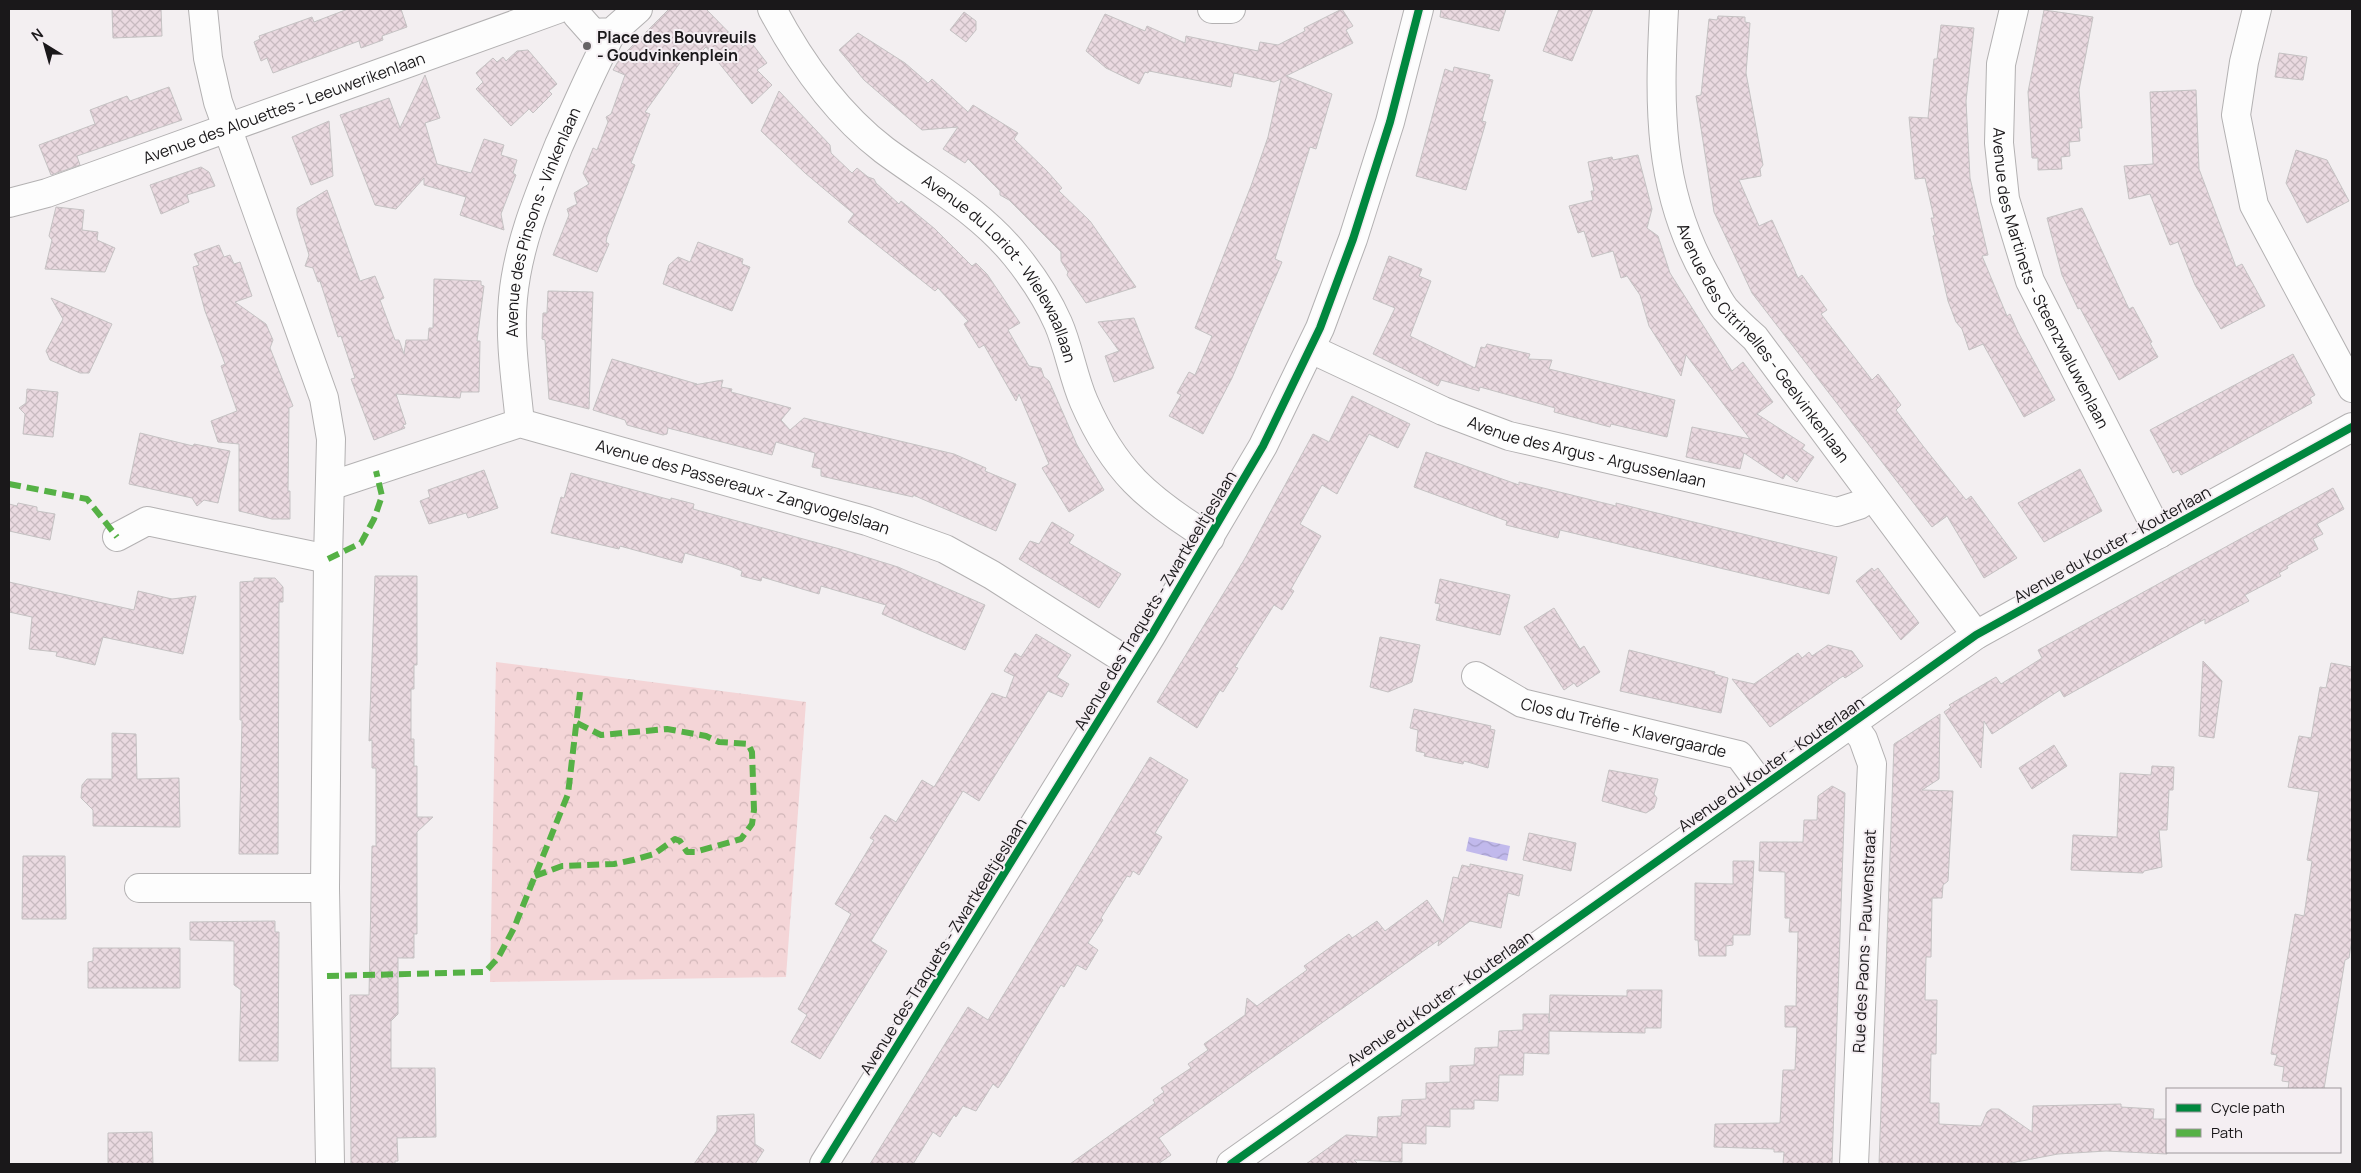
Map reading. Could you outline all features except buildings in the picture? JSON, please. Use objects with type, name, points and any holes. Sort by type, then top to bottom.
[{"type":"street","points":[[203,9],[208,58],[218,102],[324,398],[331,439],[325,888],[330,1164]]},
{"type":"street","name":"Avenue des Alouettes - Leeuwerikenlaan","points":[[9,203],[47,193],[558,9]]},
{"type":"street","points":[[576,9],[577,15],[592,33],[612,32],[638,9]]},
{"type":"street","name":"Avenue du Loriot - Wielewaallaan","points":[[772,9],[790,42],[840,108],[883,149],[971,210],[1015,255],[1041,288],[1058,324],[1084,401],[1115,460],[1141,490],[1210,538]]},
{"type":"street","points":[[1212,9],[1230,9]]},
{"type":"street","name":"Avenue des Traquets - Zwartkeeltjeslaan","points":[[824,1164],[1133,665],[1263,446],[1311,348],[1350,248],[1390,122],[1419,9]]},
{"type":"street","name":"Avenue des Citrinelles - Geelvinkenlaan","points":[[1664,9],[1660,80],[1662,132],[1672,190],[1694,254],[1724,308],[1755,338],[1976,635]]},
{"type":"street","name":"Avenue des Martinets - Steenzwaluwenlaan","points":[[2014,9],[2001,64],[1999,143],[2005,199],[2030,281],[2159,534]]},
{"type":"street","points":[[2257,9],[2244,62],[2236,115],[2254,205],[2352,388]]},
{"type":"street","name":"Avenue des Pinsons - Vinkenlaan","points":[[520,423],[513,348],[513,298],[522,243],[544,182],[589,74],[612,32]]},
{"type":"street","name":"Avenue des Argus - Argussenlaan","points":[[1311,348],[1443,412],[1508,436],[1837,512],[1859,505],[1872,496]]},
{"type":"street","points":[[330,486],[520,423]]},
{"type":"street","name":"Avenue des Passereaux - Zangvogelslaan","points":[[520,423],[867,521],[945,549],[992,574],[1133,665]]},
{"type":"street","name":"Avenue du Kouter - Kouterlaan","points":[[1242,1161],[1762,786],[1976,635],[2352,427]]},
{"type":"street","points":[[117,537],[147,521],[328,559]]},
{"type":"street","name":"Clos du Trèfle - Klavergaarde","points":[[1476,676],[1522,703],[1739,755],[1762,786]]},
{"type":"street","name":"Rue des Paons - Pauwenstraat","points":[[1852,724],[1863,739],[1872,764],[1854,1164]]},
{"type":"street","points":[[139,888],[325,888]]},
{"type":"green space","points":[[496,662],[806,702],[786,977],[490,982]]},
{"type":"water","points":[[1469,837],[1510,846],[1507,861],[1466,851]]},
{"type":"marked path","points":[[328,559],[361,543],[374,519],[382,496],[376,471]]},
{"type":"marked path","points":[[9,484],[87,499],[117,537]]},
{"type":"marked path","points":[[327,976],[485,972],[498,958],[514,928],[568,794],[580,692]]},
{"type":"marked path","points":[[535,876],[562,866],[614,864],[633,860],[654,854],[675,839],[680,841],[687,852],[695,852],[741,839],[752,824],[754,810],[752,752],[748,744],[719,742],[706,736],[667,729],[601,735],[577,723]]},
{"type":"cycle path","points":[[824,1164],[1151,636],[1263,446],[1320,328],[1353,239],[1390,122],[1419,9]]},
{"type":"cycle path","points":[[1231,1164],[1976,635],[2352,427]]},
{"type":"place","name":"Place des Bouvreuils - Goudvinkenplein","points":[[587,46]]}]
